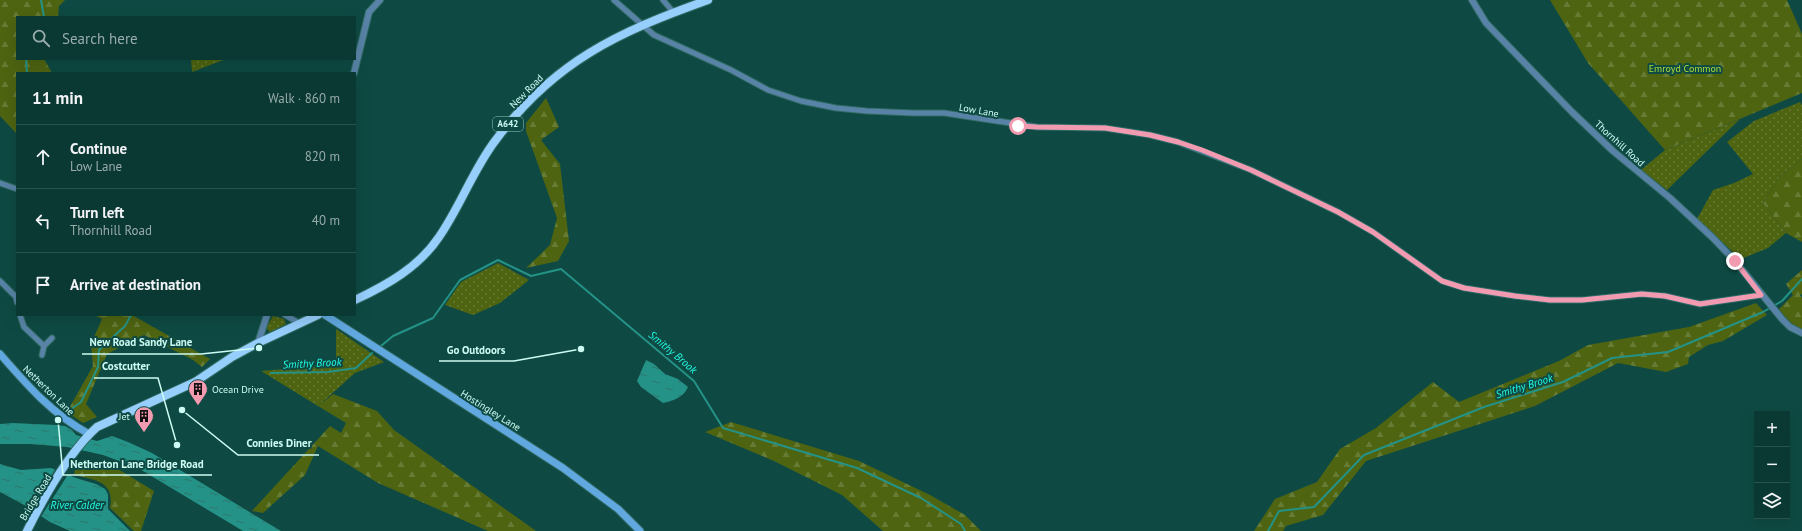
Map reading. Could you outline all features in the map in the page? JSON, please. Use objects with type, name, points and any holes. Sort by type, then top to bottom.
[{"type":"highway","name":"New Road","points":[[356,299],[392,281],[425,254],[442,232],[494,142],[543,86],[572,63],[620,35],[708,0]]},
{"type":"highway","points":[[89,434],[103,424],[194,382],[232,357],[258,343],[316,316]]},
{"type":"highway","name":"Bridge Road","points":[[27,531],[63,470],[89,434]]},
{"type":"main road","name":"Hostingley Lane","points":[[327,316],[563,468],[618,509],[640,531]]},
{"type":"main road","name":"Netherton Lane","points":[[0,354],[27,385],[54,411],[69,424],[89,434]]},
{"type":"street","points":[[354,72],[369,12],[380,0]]},
{"type":"street","name":"Low Lane","points":[[614,0],[635,17],[642,26],[672,44],[731,70],[768,90],[801,101],[836,108],[867,111],[944,113],[1037,127],[1105,128],[1150,135],[1178,142],[1251,170],[1338,212],[1373,232],[1442,281],[1464,288],[1550,300],[1582,300],[1642,294],[1665,296],[1700,304],[1761,295]]},
{"type":"street","points":[[663,0],[674,13]]},
{"type":"street","name":"Thornhill Road","points":[[1472,0],[1486,23],[1572,112],[1613,151],[1670,198],[1713,238],[1735,261],[1761,295],[1786,323],[1802,333]]},
{"type":"street","points":[[0,183],[16,188]]},
{"type":"street","points":[[0,281],[16,297]]},
{"type":"street","points":[[20,316],[24,327],[44,346]]},
{"type":"street","points":[[258,343],[264,316]]},
{"type":"street","points":[[287,316],[298,323]]},
{"type":"street","points":[[42,355],[44,346],[52,338]]},
{"type":"green space","points":[[0,0],[65,0],[59,6],[58,16],[16,16],[16,60],[45,60],[51,72],[16,72],[16,133],[0,116]]},
{"type":"green space","name":"Emroyd Common","points":[[1550,0],[1787,0],[1802,34],[1802,93],[1665,150],[1588,63]]},
{"type":"green space","points":[[191,60],[223,60],[192,72]]},
{"type":"green space","points":[[546,98],[559,127],[541,140],[560,164],[569,241],[558,261],[526,268],[550,245],[557,218],[526,131],[526,123]]},
{"type":"green space","points":[[1800,102],[1802,105],[1802,159],[1780,176],[1763,203],[1786,233],[1768,248],[1741,259],[1697,219],[1713,190],[1734,183],[1753,174],[1727,142],[1754,121]]},
{"type":"green space","points":[[1740,119],[1667,190],[1641,170],[1665,150]]},
{"type":"green space","points":[[1802,159],[1802,242],[1786,233],[1763,203],[1780,176]]},
{"type":"green space","points":[[498,263],[529,280],[500,303],[473,315],[445,305],[461,282]]},
{"type":"green space","points":[[1802,270],[1802,294],[1800,295],[1802,298],[1802,329],[1793,325],[1778,310],[1793,295],[1786,284]]},
{"type":"green space","points":[[1756,303],[1767,315],[1723,341],[1708,345],[1689,357],[1688,364],[1666,372],[1618,363],[1535,406],[1366,461],[1323,515],[1286,526],[1283,531],[1254,531],[1275,499],[1317,482],[1340,449],[1376,428],[1433,382],[1459,402],[1559,361],[1588,345],[1689,327]]},
{"type":"green space","points":[[96,316],[134,316],[210,359],[202,367],[193,360],[144,335],[107,354],[86,404],[97,417],[83,423],[67,412],[93,366],[91,344],[102,319]]},
{"type":"green space","points":[[273,316],[284,319],[286,324],[270,332],[266,328]]},
{"type":"green space","points":[[336,329],[384,362],[355,373],[318,406],[261,371],[336,365]]},
{"type":"green space","points":[[333,394],[377,411],[394,430],[536,531],[488,531],[378,483],[318,446],[305,475],[263,513],[252,511],[330,426],[341,433],[346,423],[318,406]]},
{"type":"green space","points":[[731,422],[859,461],[930,495],[965,515],[981,531],[883,531],[842,495],[774,461],[705,432]]},
{"type":"green space","points":[[76,465],[118,469],[154,491],[141,531],[134,531],[110,508],[111,499],[109,492],[102,483],[89,478],[74,475]]},
{"type":"water","points":[[646,360],[654,364],[665,374],[678,379],[688,387],[684,393],[674,400],[663,403],[641,387],[637,381]]},
{"type":"water","points":[[13,423],[65,426],[72,430],[76,435],[97,441],[112,436],[128,442],[152,453],[281,531],[243,531],[138,468],[103,455],[67,447],[30,444],[0,444],[0,424]]},
{"type":"water","name":"River Calder","points":[[0,464],[21,470],[51,468],[96,484],[105,489],[108,494],[108,509],[130,531],[70,531],[50,522],[26,506],[0,492]]},
{"type":"pier","points":[[56,468],[69,473],[40,518],[30,511]]},
{"type":"waterway","points":[[41,0],[44,16]]},
{"type":"waterway","points":[[26,60],[27,72]]},
{"type":"waterway","name":"Smithy Brook","points":[[381,346],[393,336],[433,318],[460,280],[498,260],[531,276],[561,269],[694,381],[723,428],[857,468],[921,498],[961,524],[965,531]]},
{"type":"waterway","name":"Smithy Brook","points":[[1268,531],[1279,511],[1314,507],[1364,455],[1484,407],[1563,382],[1612,358],[1668,352],[1763,312],[1782,301],[1802,279]]},
{"type":"waterway","points":[[70,410],[81,402],[98,367],[99,350],[125,326],[130,316]]},
{"type":"waterway","name":"Smithy Brook","points":[[271,373],[328,372],[356,368],[372,353]]},
{"type":"place","name":"New Road Sandy Lane","points":[[259,348]]},
{"type":"place","name":"Go Outdoors","points":[[581,349]]},
{"type":"place","name":"Ocean Drive","points":[[198,406]]},
{"type":"place","name":"Connies Diner","points":[[182,410]]},
{"type":"place","name":"Netherton Lane Bridge Road","points":[[58,420]]},
{"type":"place","name":"Jet","points":[[144,433]]},
{"type":"place","name":"Costcutter","points":[[177,445]]},
{"type":"route","points":[[1018,126],[1105,128],[1150,135],[1202,150],[1251,170],[1338,212],[1373,232],[1442,281],[1464,288],[1550,300],[1582,300],[1642,294],[1665,296],[1700,304],[1761,295],[1735,261]]}]
